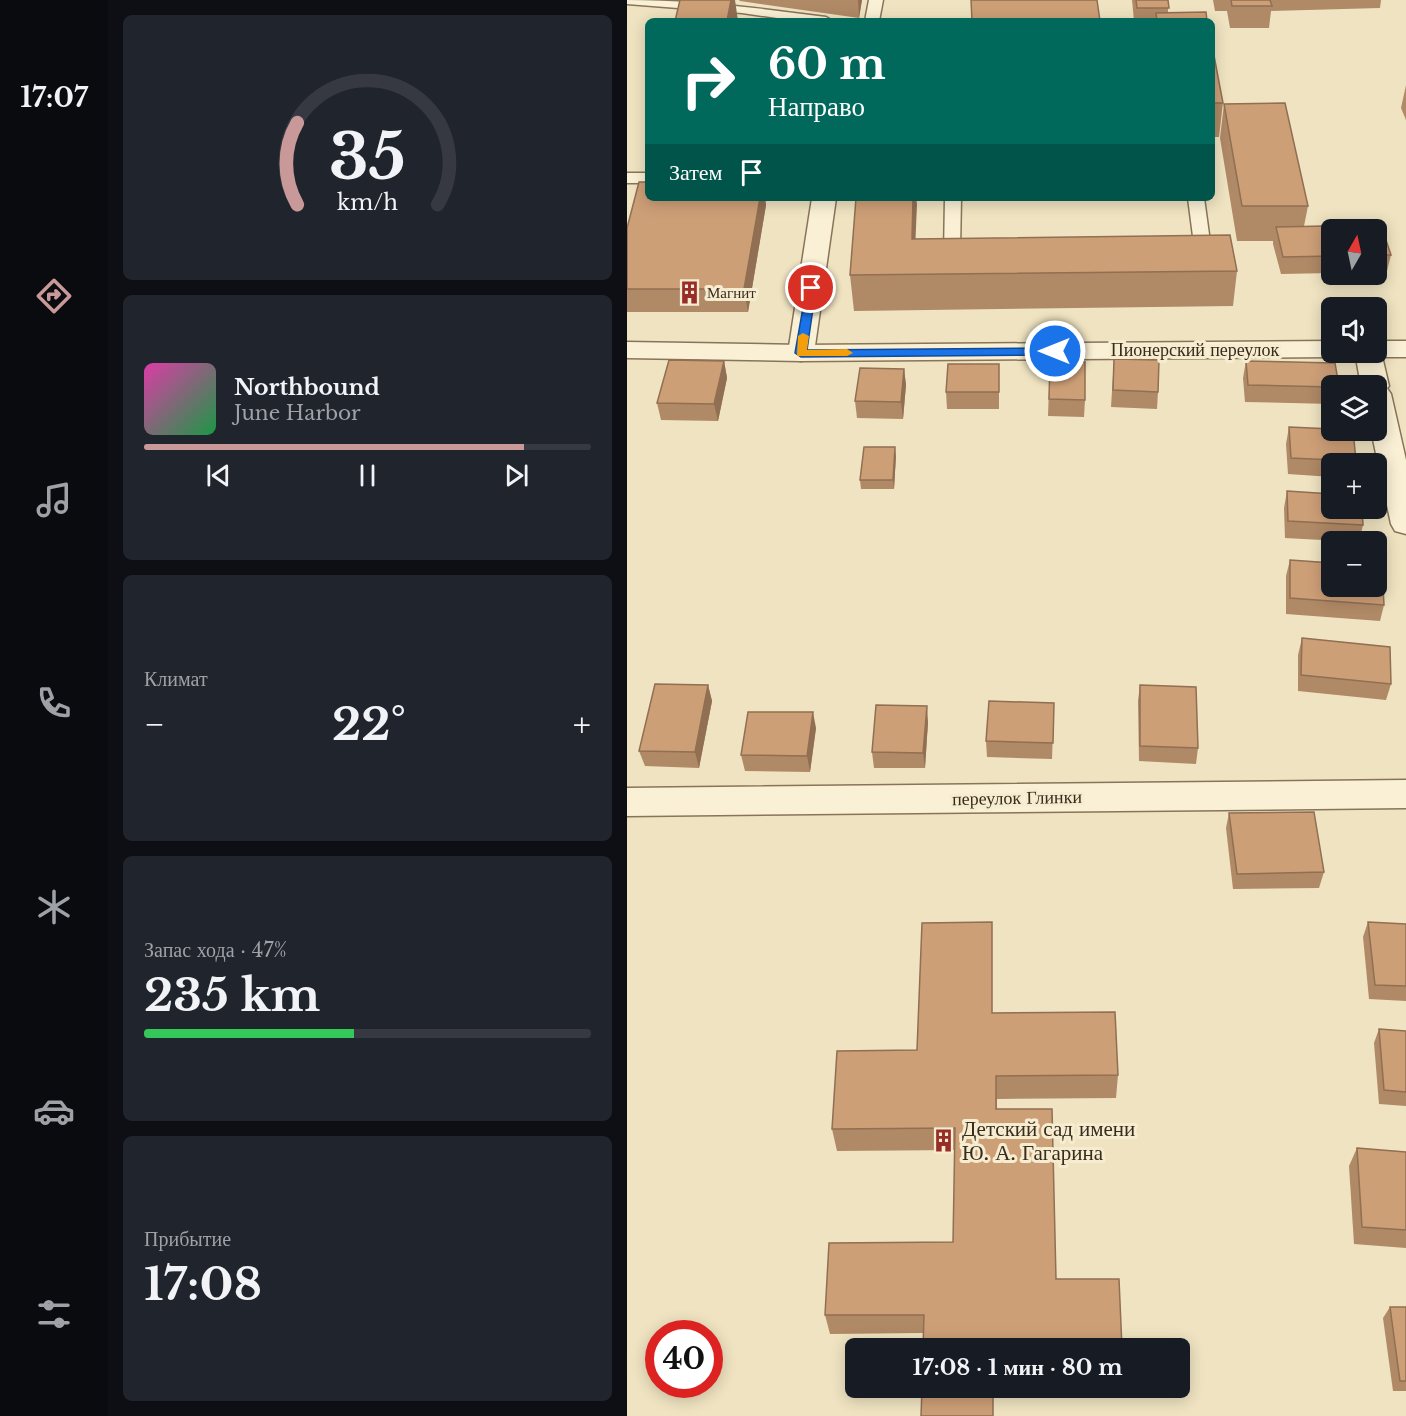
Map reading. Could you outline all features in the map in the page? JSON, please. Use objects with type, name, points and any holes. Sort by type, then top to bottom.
[{"type":"street","points":[[801,353],[824,201]]},
{"type":"street","points":[[1387,348],[1406,349]]},
{"type":"street","name":"Пионерский переулок","points":[[627,350],[801,353],[1321,349]]},
{"type":"street","points":[[1387,439],[1406,524]]},
{"type":"street","name":"переулок Глинки","points":[[627,802],[1406,794]]},
{"type":"lane","points":[[627,0],[772,17]]},
{"type":"lane","points":[[873,18],[876,0]]},
{"type":"lane","points":[[627,178],[645,178]]},
{"type":"lane","points":[[953,201],[953,255],[976,254]]},
{"type":"lane","points":[[1167,250],[1203,249],[1196,201]]},
{"type":"building","points":[[680,0],[731,0],[728,18],[676,18]]},
{"type":"building","points":[[971,0],[1097,0],[1100,18],[972,18]]},
{"type":"building","points":[[1136,0],[1168,0],[1169,8],[1137,8]]},
{"type":"building","points":[[1231,0],[1270,0],[1272,6],[1232,6]]},
{"type":"building","points":[[1206,12],[1207,18],[1157,18],[1156,13]]},
{"type":"building","points":[[1215,61],[1223,103],[1215,103]]},
{"type":"building","points":[[1285,103],[1308,206],[1242,206],[1224,104]]},
{"type":"building","points":[[639,182],[645,182],[645,201],[759,201],[744,289],[627,289],[627,228]]},
{"type":"building","points":[[856,201],[913,201],[912,239],[1230,235],[1237,271],[850,275]]},
{"type":"building","points":[[1321,226],[1321,256],[1283,257],[1276,227]]},
{"type":"building","points":[[1387,243],[1391,255],[1387,255]]},
{"type":"building","points":[[1114,359],[1159,360],[1158,392],[1113,390]]},
{"type":"building","points":[[669,360],[724,361],[714,404],[657,403]]},
{"type":"building","points":[[1050,361],[1085,362],[1085,400],[1049,399]]},
{"type":"building","points":[[1246,361],[1335,363],[1337,375],[1321,375],[1321,387],[1248,385]]},
{"type":"building","points":[[948,364],[999,364],[999,392],[946,392]]},
{"type":"building","points":[[860,368],[904,369],[901,402],[855,401]]},
{"type":"building","points":[[1289,427],[1321,428],[1321,441],[1354,441],[1355,453],[1321,453],[1321,459],[1291,458]]},
{"type":"building","points":[[864,447],[895,447],[893,480],[860,480]]},
{"type":"building","points":[[1287,491],[1321,493],[1321,519],[1363,519],[1363,525],[1288,521]]},
{"type":"building","points":[[1290,560],[1321,562],[1321,597],[1384,597],[1384,605],[1290,598]]},
{"type":"building","points":[[1302,638],[1390,647],[1391,684],[1301,675]]},
{"type":"building","points":[[655,684],[708,685],[695,752],[639,751]]},
{"type":"building","points":[[1140,685],[1196,687],[1198,748],[1140,746]]},
{"type":"building","points":[[989,701],[1054,703],[1053,743],[986,741]]},
{"type":"building","points":[[876,705],[927,706],[923,753],[872,752]]},
{"type":"building","points":[[748,712],[813,712],[807,756],[741,755]]},
{"type":"building","points":[[1314,812],[1324,872],[1237,874],[1229,813]]},
{"type":"building","name":"Детский сад имени Ю. А. Гагарина","points":[[992,922],[992,1013],[1115,1012],[1118,1075],[996,1076],[996,1109],[1052,1109],[1056,1279],[1119,1279],[1122,1338],[923,1338],[924,1315],[825,1315],[829,1243],[953,1242],[955,1128],[832,1129],[837,1051],[917,1050],[922,923]]},
{"type":"building","points":[[1368,922],[1406,924],[1406,986],[1375,985]]},
{"type":"building","points":[[1379,1029],[1406,1031],[1406,1092],[1384,1090]]},
{"type":"building","points":[[1357,1148],[1406,1152],[1406,1230],[1362,1227]]},
{"type":"building","points":[[1390,1307],[1406,1307],[1406,1381],[1400,1381]]},
{"type":"building","points":[[922,1398],[993,1398],[993,1416],[921,1416]]},
{"type":"slow traffic","points":[[803,336],[801,353],[847,353]]},
{"type":"place","name":"Магнит","points":[[689,292]]},
{"type":"place","name":"Детский сад имени Ю. А. Гагарина","points":[[944,1141]]},
{"type":"route","points":[[811,288],[801,353],[1055,351]]}]
